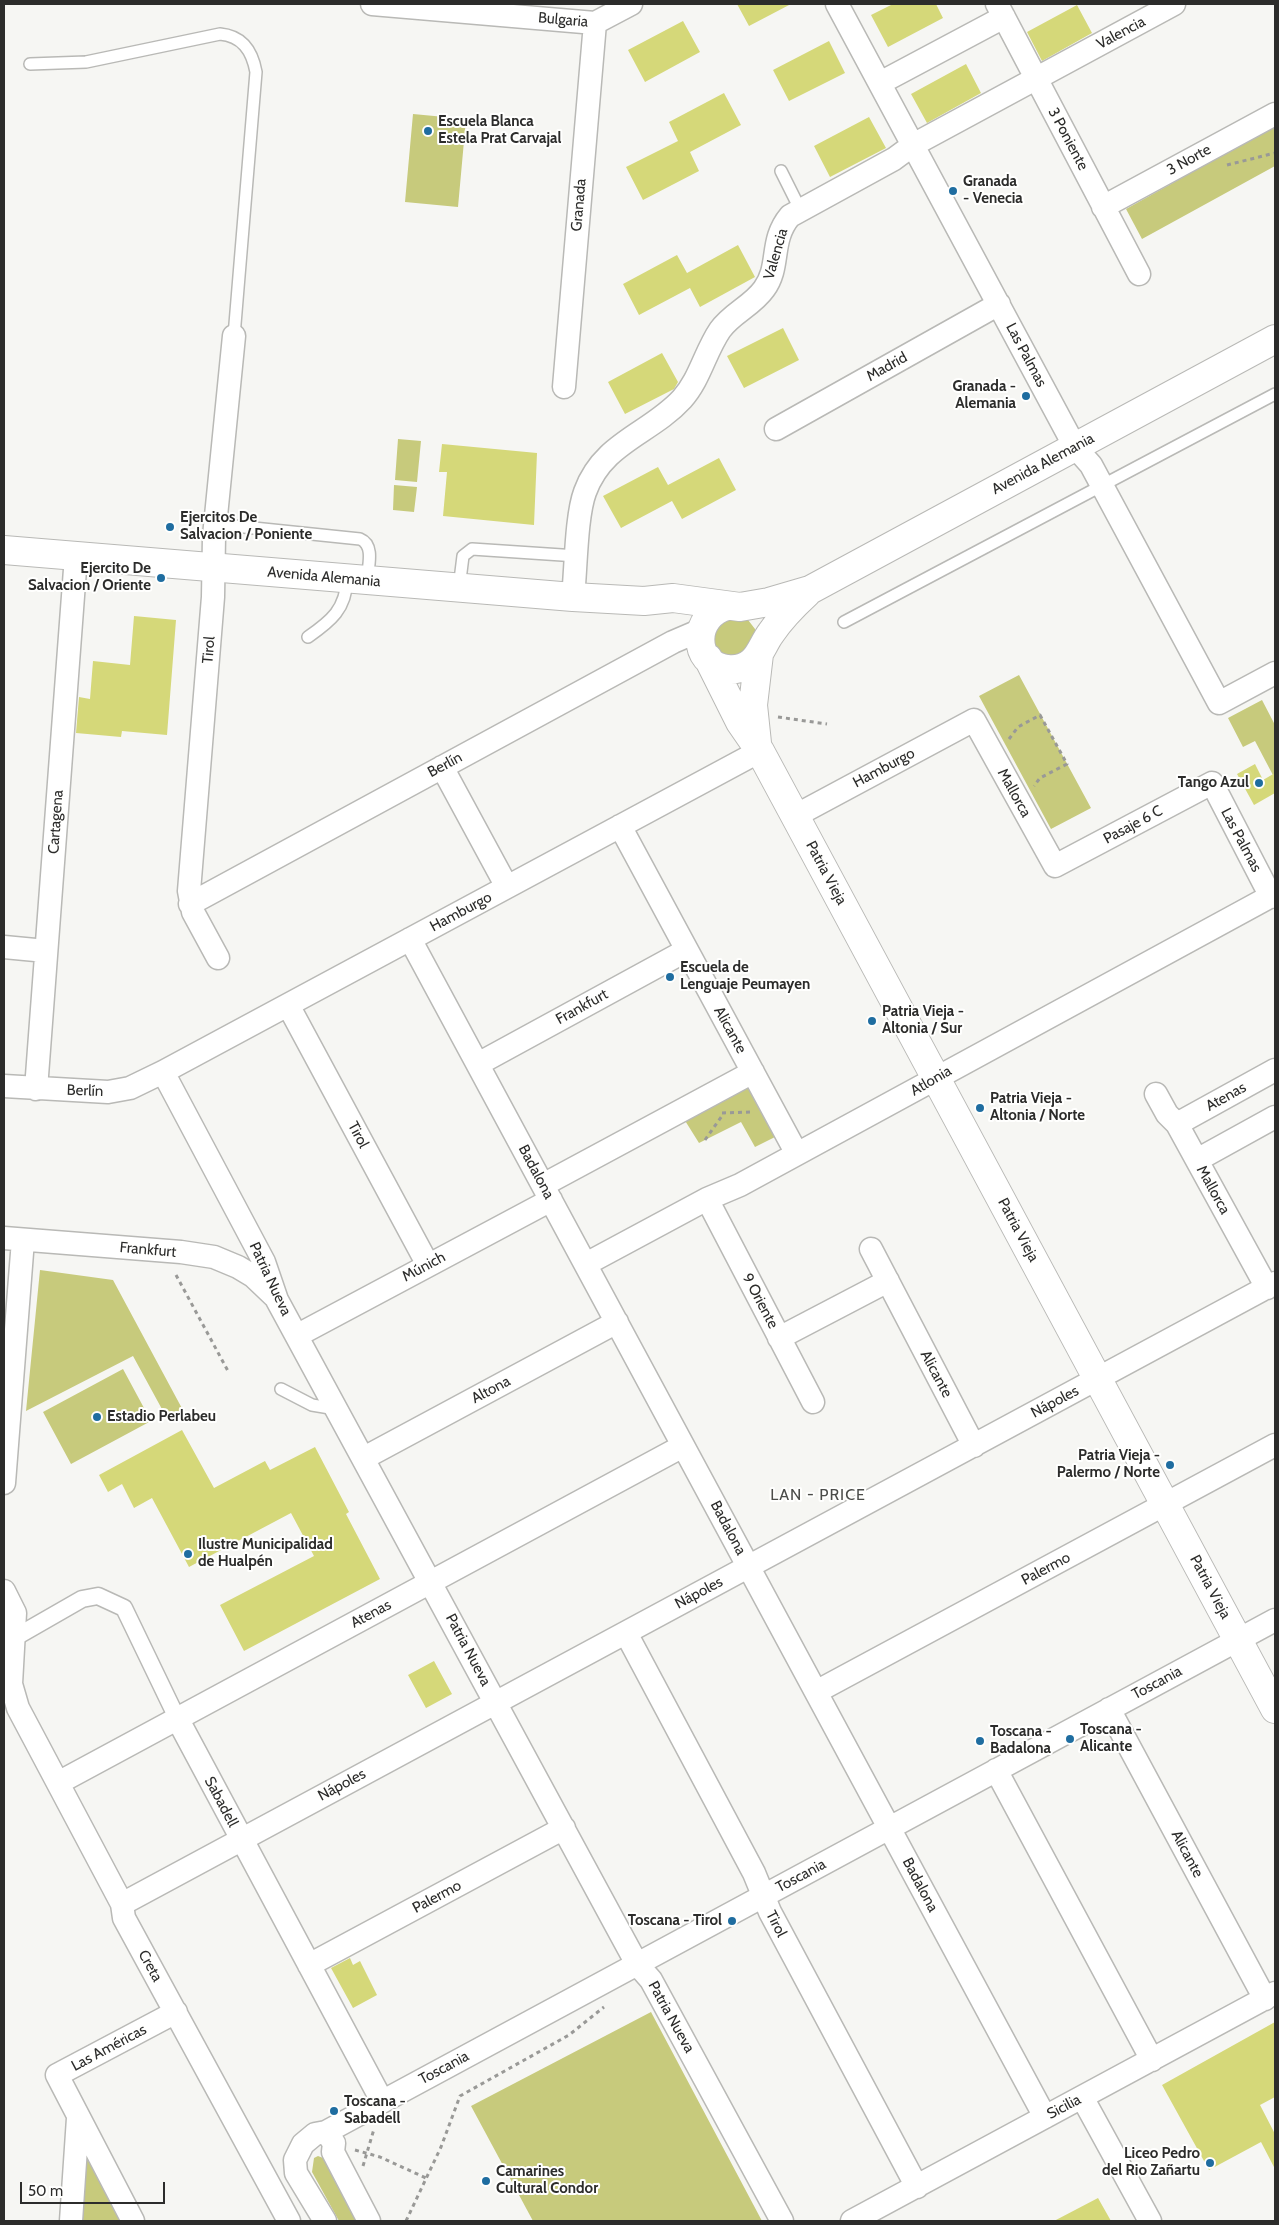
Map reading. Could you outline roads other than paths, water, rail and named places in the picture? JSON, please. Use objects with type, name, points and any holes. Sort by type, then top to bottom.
[{"type":"street","name":"Bulgaria","points":[[372,4],[419,6],[595,23],[631,4]]},
{"type":"street","name":"Las Palmas","points":[[838,4],[1075,447],[1091,465],[1219,704],[1274,675]]},
{"type":"street","name":"Valencia","points":[[573,597],[582,499],[592,477],[615,449],[671,410],[683,399],[692,387],[721,328],[765,288],[772,272],[779,232],[790,216],[894,159],[914,145],[1174,4]]},
{"type":"street","points":[[880,83],[1000,11]]},
{"type":"street","name":"3 Poniente","points":[[1000,11],[1138,274]]},
{"type":"street","name":"Granada","points":[[564,387],[595,23]]},
{"type":"street","name":"3 Norte","points":[[1103,207],[1275,114]]},
{"type":"street","name":"Madrid","points":[[776,429],[999,304]]},
{"type":"street","name":"Tirol","points":[[218,958],[196,920],[190,904],[188,891],[216,524],[234,336]]},
{"type":"street","name":"Avenida Alemania","points":[[644,601],[701,630],[710,614],[733,606],[769,602],[810,590],[1275,339]]},
{"type":"street","name":"Avenida Alemania","points":[[4,550],[573,597],[644,601],[673,598],[733,606],[752,614],[761,624],[761,649]]},
{"type":"street","name":"Cartagena","points":[[36,1088],[76,556]]},
{"type":"street","name":"Avenida Alemania","points":[[708,658],[723,668],[735,669],[747,666],[781,620],[810,590]]},
{"type":"street","points":[[701,630],[702,648],[708,658]]},
{"type":"street","name":"Berlín","points":[[190,904],[673,642],[701,630]]},
{"type":"street","name":"Patria Vieja","points":[[760,751],[753,705],[761,649]]},
{"type":"street","name":"Patria Vieja","points":[[708,658],[740,722],[760,751],[1275,1709]]},
{"type":"street","name":"Hamburgo","points":[[794,816],[974,720]]},
{"type":"street","name":"Mallorca","points":[[974,720],[1055,866]]},
{"type":"street","name":"Hamburgo","points":[[163,1072],[760,751]]},
{"type":"street","points":[[442,767],[507,887]]},
{"type":"street","name":"Las Palmas","points":[[1212,783],[1273,895]]},
{"type":"street","name":"Pasaje 6 C","points":[[1055,866],[1212,783]]},
{"type":"street","name":"Alicante","points":[[620,826],[797,1154]]},
{"type":"street","name":"Atlonia","points":[[586,1264],[707,1199],[740,1185],[1273,895]]},
{"type":"street","name":"Badalona","points":[[410,939],[1045,2117]]},
{"type":"street","points":[[4,947],[46,951]]},
{"type":"street","name":"Frankfurt","points":[[478,1064],[687,950]]},
{"type":"street","name":"Tirol","points":[[288,1005],[428,1265]]},
{"type":"street","name":"Atenas","points":[[1177,1124],[1275,1070]]},
{"type":"street","name":"Berlín","points":[[4,1086],[98,1092],[118,1091],[163,1072]]},
{"type":"street","name":"Patria Nueva","points":[[163,1072],[264,1262],[277,1300],[298,1335],[637,1964],[651,1980],[782,2221]]},
{"type":"street","name":"Múnich","points":[[298,1335],[428,1265],[547,1192],[753,1072]]},
{"type":"street","name":"Mallorca","points":[[1156,1094],[1167,1114],[1177,1124],[1271,1285]]},
{"type":"street","points":[[1197,1160],[1275,1117]]},
{"type":"street","name":"9 Oriente","points":[[707,1199],[813,1402]]},
{"type":"street","points":[[4,1483],[14,1239]]},
{"type":"street","name":"Frankfurt","points":[[14,1239],[181,1252],[214,1257],[238,1267],[253,1276],[277,1300]]},
{"type":"street","name":"Alicante","points":[[871,1249],[974,1446]]},
{"type":"street","points":[[779,1338],[888,1281]]},
{"type":"street","name":"Nápoles","points":[[122,1904],[1271,1285]]},
{"type":"street","name":"Altona","points":[[364,1458],[617,1322]]},
{"type":"street","name":"Palermo","points":[[816,1692],[1275,1445]]},
{"type":"street","name":"Atenas","points":[[58,1783],[683,1446]]},
{"type":"street","points":[[4,1591],[15,1613],[11,1712]]},
{"type":"street","name":"Sabadell","points":[[14,1638],[82,1598],[98,1596],[124,1608],[177,1718],[382,2101]]},
{"type":"street","name":"Toscania","points":[[324,2221],[296,2173],[295,2160],[303,2144],[315,2134],[330,2138],[382,2101],[1275,1620]]},
{"type":"street","name":"Tirol","points":[[626,1633],[754,1873],[770,1912],[917,2186]]},
{"type":"street","name":"Alicante","points":[[1109,1710],[1270,1996]]},
{"type":"street","name":"Creta","points":[[11,1712],[58,1783],[122,1904],[124,1918],[289,2221]]},
{"type":"street","points":[[996,1770],[1152,2060]]},
{"type":"street","name":"Palermo","points":[[309,1965],[564,1828]]},
{"type":"street","name":"Sicilia","points":[[852,2221],[1270,1996]]},
{"type":"street","name":"Las Américas","points":[[132,2221],[57,2075],[176,2012]]},
{"type":"street","points":[[1082,2098],[1150,2221]]},
{"type":"street","points":[[70,2221],[78,2117]]},
{"type":"street","points":[[330,2138],[333,2152],[370,2221]]},
{"type":"lane","points":[[30,64],[86,62],[220,34],[237,38],[247,47],[256,72],[234,336]]},
{"type":"lane","points":[[781,171],[800,209]]},
{"type":"lane","points":[[844,622],[1275,394]]},
{"type":"lane","points":[[216,524],[360,539],[366,543],[369,551],[357,580],[346,593],[340,608],[308,637]]},
{"type":"lane","points":[[459,588],[463,556],[472,548],[577,556]]},
{"type":"lane","points":[[281,1389],[312,1405],[338,1409]]},
{"type":"place","name":"Escuela Blanca Estela Prat Carvajal","points":[[428,131]]},
{"type":"place","name":"Granada - Venecia","points":[[953,191]]},
{"type":"place","name":"Granada - Alemania","points":[[1026,396]]},
{"type":"place","name":"Ejercitos De Salvacion / Poniente","points":[[170,527]]},
{"type":"place","name":"Ejercito De Salvacion / Oriente","points":[[161,578]]},
{"type":"place","name":"Tango Azul","points":[[1259,783]]},
{"type":"place","name":"Escuela de Lenguaje Peumayen","points":[[670,977]]},
{"type":"place","name":"Patria Vieja - Altonia / Sur","points":[[872,1021]]},
{"type":"place","name":"Patria Vieja - Altonia / Norte","points":[[980,1108]]},
{"type":"place","name":"Estadio Perlabeu","points":[[97,1417]]},
{"type":"place","name":"Patria Vieja - Palermo / Norte","points":[[1170,1465]]},
{"type":"place","name":"Ilustre Municipalidad de Hualpén","points":[[188,1554]]},
{"type":"place","name":"Toscana - Alicante","points":[[1070,1739]]},
{"type":"place","name":"Toscana - Badalona","points":[[980,1741]]},
{"type":"place","name":"Toscana - Tirol","points":[[732,1921]]},
{"type":"place","name":"Toscana - Sabadell","points":[[334,2111]]},
{"type":"place","name":"Liceo Pedro del Rio Zañartu","points":[[1210,2163]]},
{"type":"place","name":"Camarines Cultural Condor","points":[[486,2181]]},
{"type":"district","name":"LAN - PRICE","points":[[818,1495]]}]
